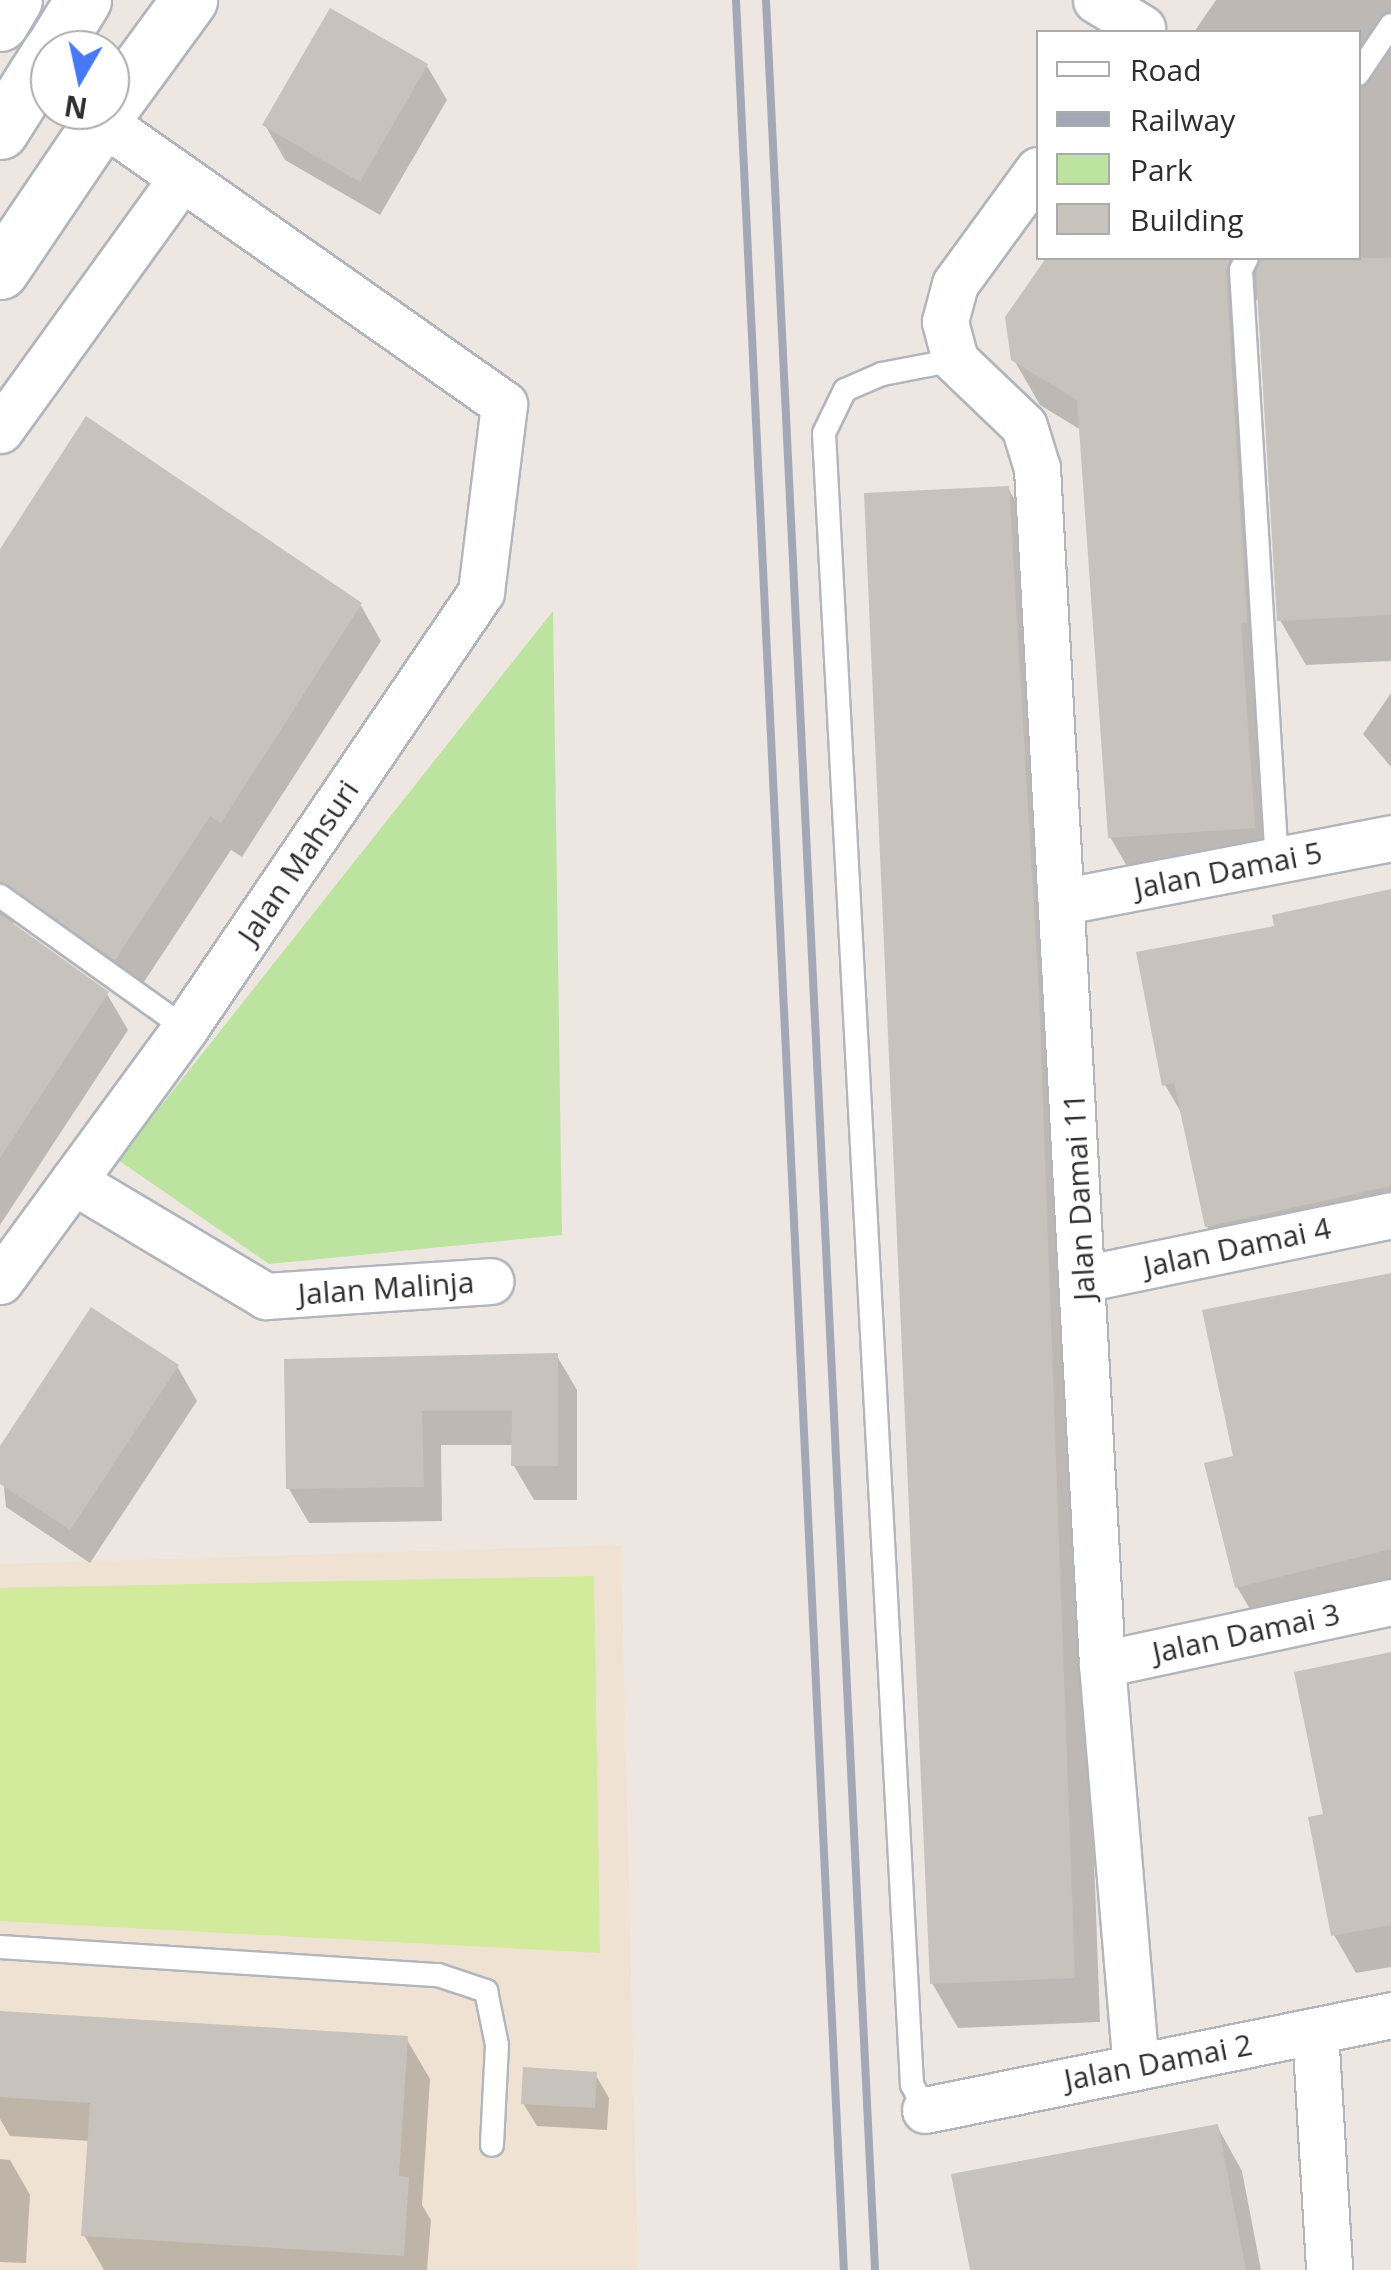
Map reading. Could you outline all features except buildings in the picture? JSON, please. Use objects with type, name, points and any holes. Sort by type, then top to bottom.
[{"type":"main road","points":[[0,23],[14,0]]},
{"type":"main road","points":[[65,30],[84,0]]},
{"type":"main road","points":[[130,80],[189,0]]},
{"type":"main road","points":[[0,131],[30,84]]},
{"type":"main road","points":[[0,271],[95,130]]},
{"type":"street","points":[[1096,0],[1147,20]]},
{"type":"street","points":[[0,430],[180,179],[125,130]]},
{"type":"street","points":[[955,360],[945,322],[955,284],[1036,173]]},
{"type":"street","name":"Jalan Mahsuri","points":[[0,1281],[185,1028],[482,592],[504,404],[180,179]]},
{"type":"street","name":"Jalan Damai 11","points":[[955,360],[1024,426],[1037,468],[1065,901],[1102,1664],[1136,2064]]},
{"type":"street","name":"Jalan Damai 5","points":[[1065,901],[1391,838]]},
{"type":"street","name":"Jalan Malinja","points":[[73,1181],[266,1296],[490,1281]]},
{"type":"street","name":"Jalan Damai 4","points":[[1083,1279],[1391,1214]]},
{"type":"street","name":"Jalan Damai 3","points":[[1102,1664],[1391,1602]]},
{"type":"street","name":"Jalan Damai 2","points":[[925,2110],[1391,2015]]},
{"type":"street","points":[[1315,2031],[1329,2270]]},
{"type":"lane","points":[[1361,70],[1391,25]]},
{"type":"lane","points":[[1246,260],[1241,270],[1277,863]]},
{"type":"lane","points":[[925,2110],[912,2085],[824,433],[845,390],[882,374],[955,360]]},
{"type":"lane","points":[[0,896],[185,1028]]},
{"type":"lane","points":[[0,1948],[438,1975],[486,1991],[497,2045],[492,2145]]},
{"type":"shaded area","points":[[621,1545],[638,2270],[0,2270],[0,1564]]},
{"type":"green space","points":[[553,611],[562,1235],[269,1264],[118,1160]]},
{"type":"green space","points":[[594,1576],[600,1953],[0,1921],[0,1588]]},
{"type":"railway","points":[[736,0],[844,2270]]},
{"type":"railway","points":[[766,0],[875,2270]]}]
